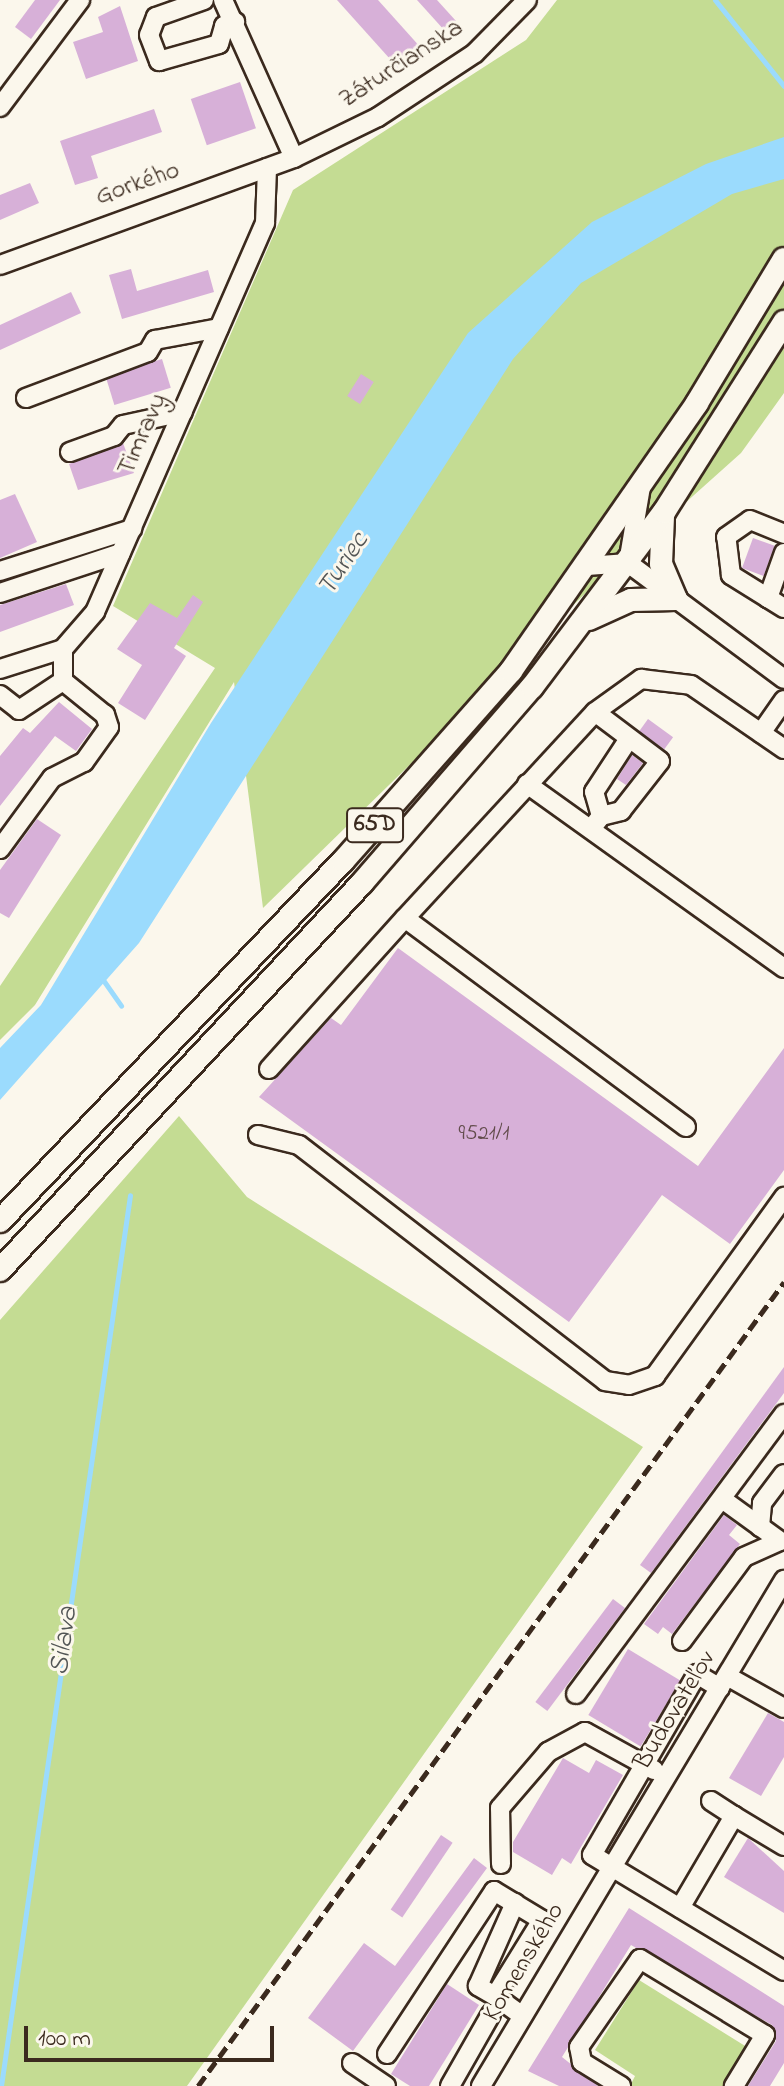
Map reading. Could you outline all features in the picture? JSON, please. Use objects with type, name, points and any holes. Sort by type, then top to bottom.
[{"type":"main road","name":"65D","points":[[0,1221],[421,775],[511,671],[641,486],[784,259]]},
{"type":"main road","name":"65D","points":[[0,1270],[372,872],[584,620],[664,512],[784,322]]},
{"type":"main road","points":[[584,620],[631,600],[676,599],[661,564],[664,512]]},
{"type":"street","points":[[0,107],[80,0]]},
{"type":"street","points":[[204,0],[156,17],[149,35],[159,61],[219,44],[224,26],[235,22]]},
{"type":"street","points":[[223,0],[294,158]]},
{"type":"street","name":"Záturčianska","points":[[294,158],[378,117],[475,53],[527,0]]},
{"type":"street","name":"Gorkého","points":[[0,265],[294,158]]},
{"type":"street","name":"Timravy","points":[[0,669],[63,649],[88,626],[265,223],[267,168]]},
{"type":"street","points":[[26,398],[148,352],[155,340],[219,328]]},
{"type":"street","points":[[70,452],[114,436],[123,425],[183,412]]},
{"type":"street","points":[[628,563],[641,486]]},
{"type":"street","points":[[784,534],[750,520],[726,537],[731,575],[784,608]]},
{"type":"street","points":[[0,571],[132,529]]},
{"type":"street","points":[[0,593],[121,553]]},
{"type":"street","points":[[768,598],[784,553]]},
{"type":"street","points":[[587,566],[628,563],[784,679]]},
{"type":"street","points":[[63,649],[63,681]]},
{"type":"street","points":[[269,1069],[527,784],[619,689],[664,676],[691,685],[784,749]]},
{"type":"street","points":[[0,695],[19,710],[63,681]]},
{"type":"street","points":[[0,849],[52,778],[84,762],[109,727],[105,715],[63,681]]},
{"type":"street","points":[[761,733],[784,700]]},
{"type":"street","points":[[595,712],[660,761],[621,811],[596,823]]},
{"type":"street","points":[[596,823],[594,792],[639,747]]},
{"type":"street","points":[[527,784],[596,823],[784,968]]},
{"type":"street","points":[[405,918],[686,1127]]},
{"type":"street","points":[[258,1135],[299,1145],[605,1381],[629,1385],[655,1376],[784,1197]]},
{"type":"street","points":[[576,1694],[784,1414]]},
{"type":"street","points":[[760,1527],[762,1503],[784,1474]]},
{"type":"street","points":[[722,1499],[782,1542]]},
{"type":"street","points":[[682,1641],[744,1557],[782,1542]]},
{"type":"street","name":"Budovateľov","points":[[613,1867],[784,1580]]},
{"type":"street","points":[[784,1708],[697,1674],[592,1855],[784,1971]]},
{"type":"street","points":[[501,1864],[500,1808],[548,1752],[585,1732],[666,1778]]},
{"type":"street","points":[[711,1801],[784,1846]]},
{"type":"street","points":[[680,1908],[734,1816]]},
{"type":"street","name":"Komenského","points":[[481,2086],[613,1867]]},
{"type":"street","points":[[387,2054],[494,1891],[542,1920],[450,2086]]},
{"type":"street","points":[[515,1903],[478,1986],[493,2005],[523,2016]]},
{"type":"street","points":[[617,2085],[582,2062],[579,2047],[640,1959],[765,2035],[734,2086]]},
{"type":"street","points":[[352,2063],[386,2086]]},
{"type":"green space","points":[[557,0],[784,0],[784,393],[741,453],[598,581],[263,908],[234,682],[35,1005],[0,1040],[0,986],[215,668],[113,606],[293,190],[526,40]]},
{"type":"green space","points":[[179,1116],[247,1197],[643,1447],[187,2086],[0,2086],[0,1320]]},
{"type":"green space","points":[[639,1980],[750,2049],[727,2086],[630,2086],[635,2076],[595,2050]]},
{"type":"water","name":"Turiec","points":[[784,137],[784,179],[732,194],[581,283],[513,359],[139,943],[0,1100],[0,1048],[41,1005],[211,723],[468,333],[592,222],[706,164]]},
{"type":"building","points":[[35,0],[60,0],[31,39],[15,27]]},
{"type":"building","points":[[337,0],[378,0],[422,49],[399,69]]},
{"type":"building","points":[[417,0],[437,0],[456,21],[445,31]]},
{"type":"building","points":[[120,6],[138,61],[86,79],[73,42],[103,32],[98,17]]},
{"type":"building","points":[[240,82],[256,128],[207,145],[191,99]]},
{"type":"building","points":[[154,109],[162,132],[91,156],[98,178],[75,185],[60,141]]},
{"type":"building","points":[[30,183],[39,203],[0,220],[0,195]]},
{"type":"building","points":[[131,269],[137,291],[208,270],[214,292],[122,319],[109,275]]},
{"type":"building","points":[[71,292],[81,313],[0,350],[0,325]]},
{"type":"building","points":[[162,359],[171,388],[114,405],[106,376]]},
{"type":"building","points":[[361,374],[374,382],[360,404],[347,396]]},
{"type":"building","points":[[123,443],[134,473],[78,490],[69,464]]},
{"type":"building","points":[[15,494],[37,542],[0,558],[0,500]]},
{"type":"building","points":[[753,538],[775,546],[764,576],[742,568]]},
{"type":"building","points":[[66,584],[74,605],[0,632],[0,605]]},
{"type":"building","points":[[193,595],[203,602],[174,648],[186,656],[145,720],[118,703],[142,665],[117,649],[150,603],[177,618]]},
{"type":"building","points":[[59,702],[92,729],[76,751],[55,736],[0,806],[0,756],[23,728],[30,733]]},
{"type":"building","points":[[648,719],[673,737],[664,749],[639,731]]},
{"type":"building","points":[[632,755],[643,763],[626,785],[617,779]]},
{"type":"building","points":[[37,819],[61,835],[9,918],[0,913],[0,870]]},
{"type":"building","points":[[398,948],[698,1166],[784,1048],[784,1170],[730,1244],[662,1195],[569,1322],[259,1097],[331,1018],[341,1025]]},
{"type":"building","points":[[784,1367],[784,1393],[651,1573],[640,1565]]},
{"type":"building","points":[[724,1515],[737,1525],[729,1535],[740,1544],[672,1634],[663,1627],[658,1634],[644,1624]]},
{"type":"building","points":[[613,1599],[625,1608],[547,1711],[535,1702]]},
{"type":"building","points":[[628,1649],[680,1680],[641,1746],[588,1715]]},
{"type":"building","points":[[768,1713],[784,1722],[784,1757],[761,1796],[729,1778]]},
{"type":"building","points":[[563,1758],[589,1773],[596,1760],[623,1775],[571,1864],[562,1858],[552,1875],[513,1852],[513,1842]]},
{"type":"building","points":[[441,1835],[453,1843],[402,1917],[391,1910]]},
{"type":"building","points":[[748,1838],[784,1871],[784,1913],[724,1877]]},
{"type":"building","points":[[474,1858],[487,1868],[353,2051],[308,2018],[364,1943],[395,1966]]},
{"type":"building","points":[[629,1908],[784,2006],[784,2063],[770,2086],[748,2086],[776,2041],[772,2025],[631,1945],[562,2057],[598,2086],[559,2086],[528,2071]]},
{"type":"building","points":[[447,1984],[479,2005],[429,2086],[410,2086],[391,2074]]},
{"type":"waterway","points":[[715,0],[784,86]]},
{"type":"waterway","name":"Silava","points":[[101,977],[121,1006]]},
{"type":"waterway","name":"Silava","points":[[1,2086],[130,1195]]},
{"type":"railway","points":[[198,2086],[784,1282]]}]
